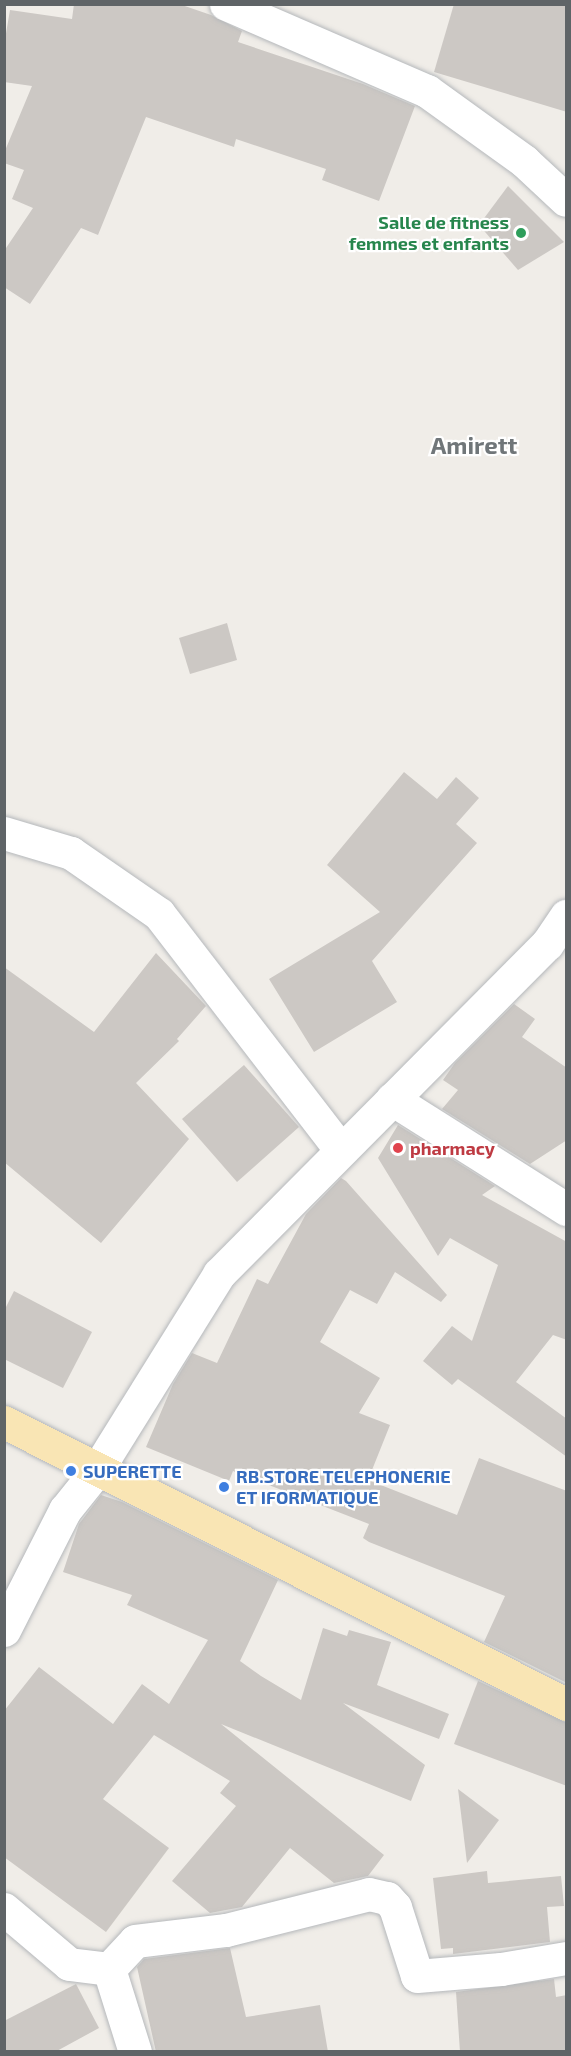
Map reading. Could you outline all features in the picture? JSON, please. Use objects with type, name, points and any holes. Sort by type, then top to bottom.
[{"type":"main road","points":[[4,1422],[567,1704]]},
{"type":"street","points":[[226,4],[428,91],[524,161],[567,200]]},
{"type":"street","points":[[4,833],[70,854],[159,914],[340,1149]]},
{"type":"street","points":[[4,1630],[65,1510],[97,1470],[219,1274],[340,1149],[557,938],[567,916]]},
{"type":"street","points":[[392,1099],[567,1209]]},
{"type":"street","points":[[109,1969],[135,1941],[226,1930],[369,1894],[387,1898],[395,1907],[417,1976],[501,1969],[567,1958]]},
{"type":"street","points":[[4,1909],[69,1964],[109,1969]]},
{"type":"street","points":[[109,1969],[135,2052]]},
{"type":"building","points":[[74,4],[179,4],[211,15],[242,31],[238,42],[363,84],[415,106],[379,201],[322,180],[326,169],[236,139],[234,147],[146,117],[98,235],[81,228],[30,304],[4,287],[4,251],[33,208],[12,199],[24,170],[4,163],[4,153],[32,86],[4,82],[4,45],[10,10],[72,19]]},
{"type":"building","points":[[454,4],[567,4],[567,112],[434,72]]},
{"type":"building","name":"Salle de fitness femmes et enfants","points":[[508,186],[564,242],[518,270],[479,225]]},
{"type":"building","points":[[227,623],[237,660],[190,674],[179,638]]},
{"type":"building","points":[[404,772],[437,799],[456,777],[479,798],[456,824],[477,843],[372,961],[397,1002],[314,1052],[269,979],[380,912],[327,865]]},
{"type":"building","points":[[156,953],[206,1006],[177,1039],[179,1041],[136,1083],[189,1139],[101,1243],[4,1162],[4,967],[94,1032]]},
{"type":"building","points":[[514,1004],[535,1019],[522,1037],[567,1068],[567,1140],[530,1164],[442,1109],[458,1090],[443,1080],[455,1063]]},
{"type":"building","points":[[244,1065],[299,1127],[237,1182],[182,1119]]},
{"type":"building","points":[[398,1125],[495,1186],[482,1195],[567,1242],[567,1340],[553,1335],[516,1382],[567,1419],[567,1457],[458,1379],[452,1385],[423,1361],[452,1326],[472,1341],[498,1265],[450,1238],[438,1256],[378,1158]]},
{"type":"building","points":[[341,1178],[447,1295],[441,1302],[395,1272],[377,1304],[350,1290],[320,1342],[380,1378],[359,1413],[390,1425],[368,1480],[457,1515],[479,1458],[567,1491],[567,1683],[484,1642],[505,1596],[369,1542],[363,1538],[369,1524],[233,1471],[229,1481],[146,1447],[173,1384],[192,1353],[217,1363],[257,1279],[268,1284],[306,1214]]},
{"type":"building","points":[[14,1291],[92,1332],[63,1388],[4,1359],[4,1311]]},
{"type":"building","points":[[101,1495],[122,1502],[278,1580],[240,1661],[261,1676],[301,1700],[323,1628],[347,1636],[349,1630],[391,1642],[377,1685],[449,1714],[439,1739],[343,1703],[425,1765],[411,1801],[221,1724],[384,1855],[368,1876],[334,1883],[290,1848],[242,1907],[210,1913],[172,1881],[236,1806],[220,1793],[230,1781],[154,1735],[103,1799],[169,1848],[106,1932],[4,1857],[4,1711],[39,1667],[113,1724],[142,1684],[169,1704],[208,1640],[127,1605],[132,1595],[63,1572],[79,1524]]},
{"type":"building","points":[[478,1681],[567,1723],[567,1786],[454,1744]]},
{"type":"building","points":[[458,1789],[499,1820],[467,1863]]},
{"type":"building","points":[[487,1871],[488,1883],[561,1876],[564,1906],[547,1907],[550,1942],[453,1954],[453,1948],[441,1949],[433,1878]]},
{"type":"building","points":[[230,1948],[246,2017],[320,2005],[328,2052],[156,2052],[137,1967],[144,1959]]},
{"type":"building","points":[[554,1979],[556,1997],[567,1995],[567,2052],[460,2052],[456,1992]]},
{"type":"building","points":[[76,1984],[99,2028],[55,2052],[4,2052],[4,2021]]},
{"type":"place","name":"Salle de fitness femmes et enfants","points":[[521,233]]},
{"type":"place","name":"pharmacy","points":[[398,1148]]},
{"type":"place","name":"SUPERETTE","points":[[71,1471]]},
{"type":"place","name":"RB.STORE TELEPHONERIE ET IFORMATIQUE","points":[[224,1487]]},
{"type":"district","name":"Amirett","points":[[474,445]]}]
